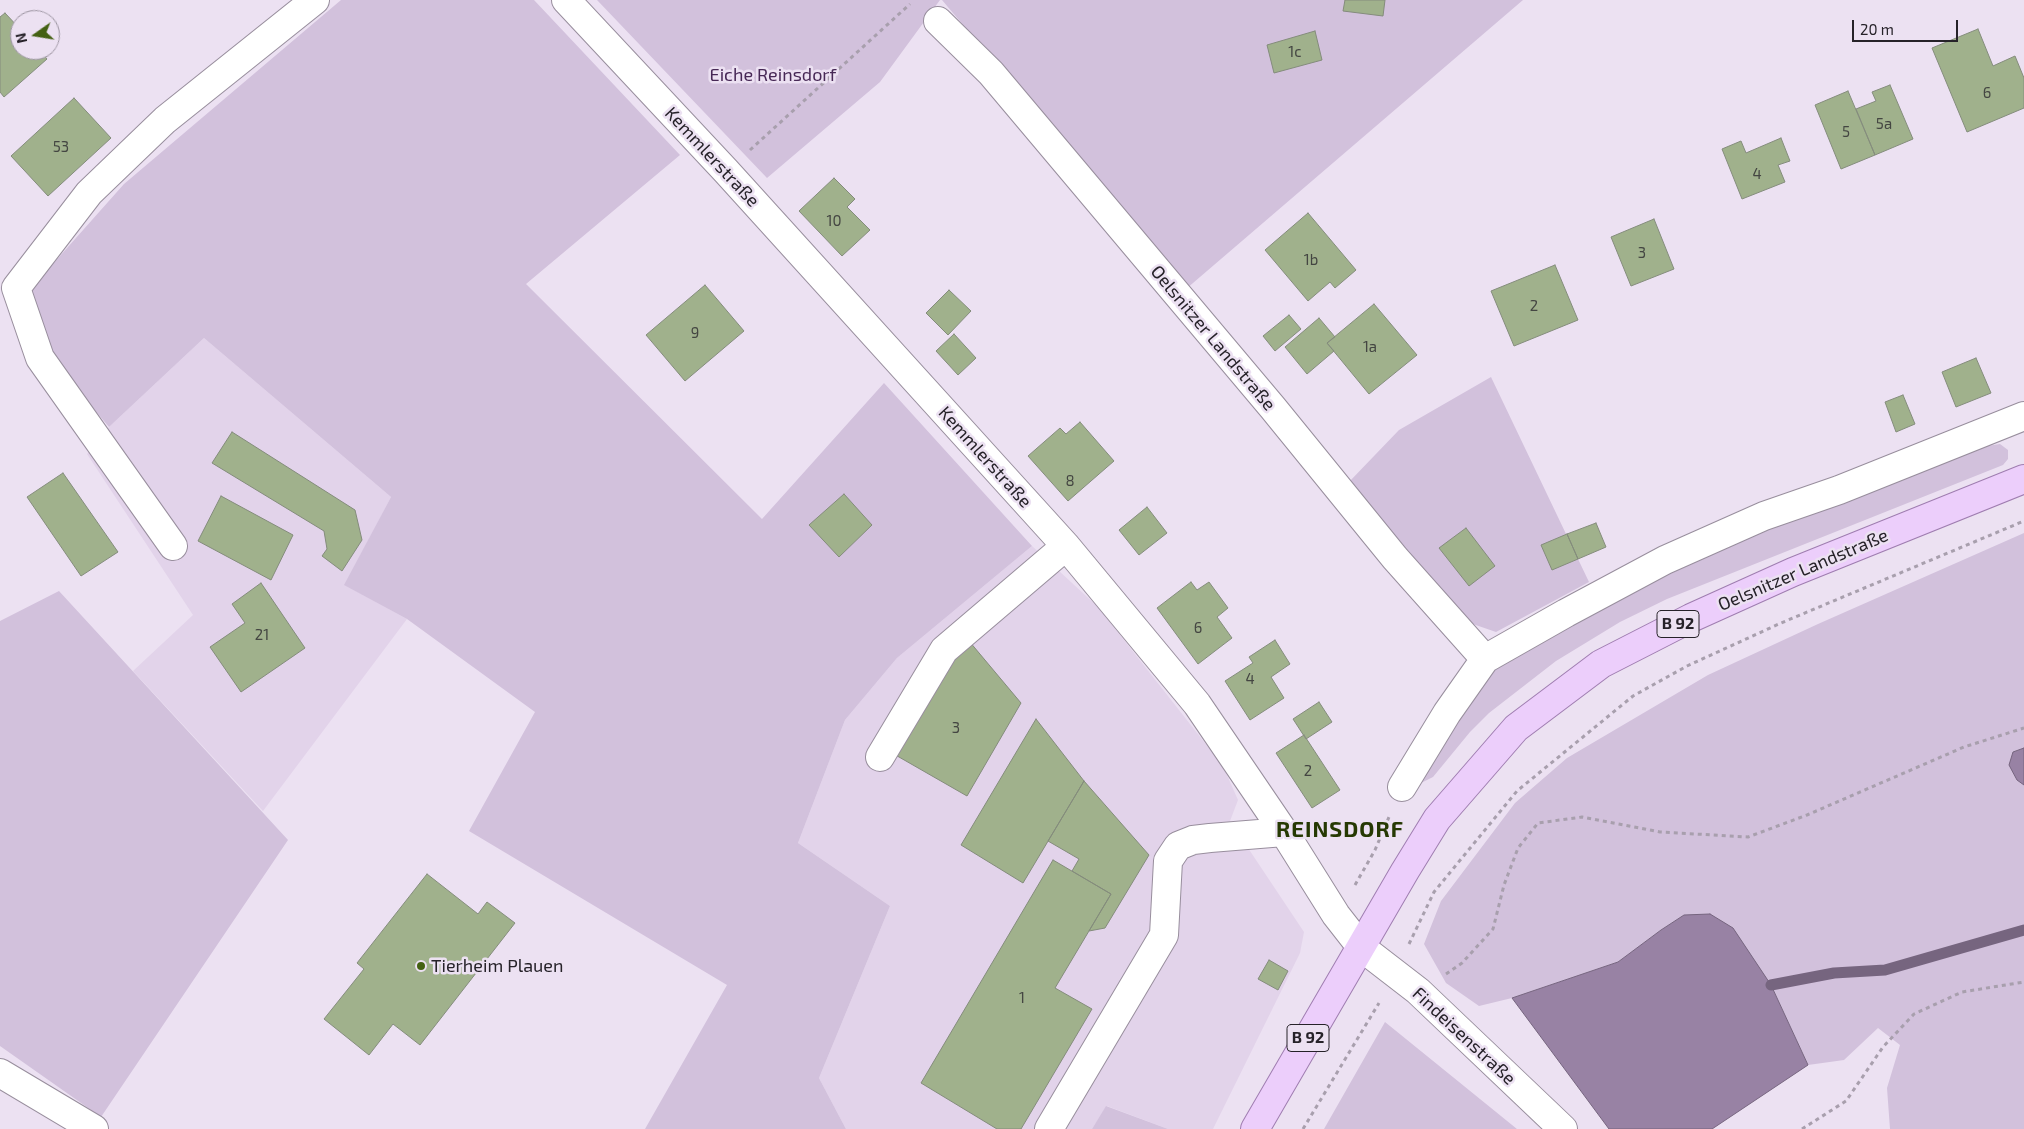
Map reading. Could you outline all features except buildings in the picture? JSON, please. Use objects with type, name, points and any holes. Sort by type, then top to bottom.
[{"type":"main road","name":"Oelsnitzer Landstraße","points":[[1361,947],[1404,871],[1437,819],[1477,771],[1516,728],[1600,664],[1691,618],[1793,572],[2024,479]]},
{"type":"main road","name":"B 92","points":[[1255,1129],[1361,947]]},
{"type":"street","points":[[173,546],[40,358],[16,288],[89,193],[165,120],[315,0]]},
{"type":"street","name":"Kemmlerstraße","points":[[566,0],[726,171],[1066,546],[1197,704],[1284,832],[1336,915],[1361,947]]},
{"type":"street","name":"Oelsnitzer Landstraße","points":[[938,21],[990,73],[1273,408],[1395,558],[1484,659]]},
{"type":"street","points":[[1402,787],[1447,712],[1484,659],[1566,612],[1665,560],[1764,516],[1839,490],[2022,420]]},
{"type":"street","points":[[880,757],[944,650],[1066,546]]},
{"type":"street","points":[[1049,1129],[1164,935],[1168,861],[1178,846],[1193,840],[1284,832]]},
{"type":"street","name":"Findeisenstraße","points":[[1361,947],[1418,992],[1563,1129]]},
{"type":"street","points":[[0,1073],[94,1129]]},
{"type":"path","points":[[726,171],[914,0]]},
{"type":"path","points":[[1303,1129],[1397,974],[1415,929],[1434,892],[1517,791],[1633,696],[1687,666],[1781,623],[2024,521]]},
{"type":"path","points":[[1418,992],[1462,963],[1493,929],[1504,885],[1518,848],[1538,823],[1582,817],[1660,832],[1748,837],[1807,815],[1964,747],[2024,728]]},
{"type":"path","points":[[1802,1129],[1846,1101],[1883,1047],[1914,1014],[1962,992],[2024,982]]},
{"type":"shaded area","points":[[204,338],[391,497],[345,585],[407,619],[263,811],[133,671],[193,615],[87,454],[109,427]]},
{"type":"shaded area","points":[[1032,546],[1098,607],[1223,766],[1238,800],[1230,821],[1304,932],[1300,953],[1213,1129],[1168,1129],[1107,1106],[1092,1129],[846,1129],[819,1078],[890,906],[798,843],[845,720],[897,658]]},
{"type":"shaded area","points":[[2024,748],[2024,785],[2017,780],[2009,765],[2013,752]]},
{"type":"shaded area","points":[[1710,914],[1733,928],[1771,985],[1808,1065],[1712,1129],[1609,1129],[1512,998],[1618,962],[1684,915]]},
{"type":"green space","points":[[341,0],[534,0],[680,155],[526,284],[762,519],[884,383],[1032,546],[897,658],[845,720],[798,843],[890,906],[819,1078],[846,1129],[645,1129],[727,985],[469,831],[535,712],[407,619],[344,585],[391,497],[204,338],[109,427],[11,311],[124,184]]},
{"type":"green space","name":"Eiche Reinsdorf","points":[[597,0],[940,0],[880,82],[767,178]]},
{"type":"green space","points":[[942,0],[1523,0],[1186,289]]},
{"type":"green space","points":[[1491,377],[1589,582],[1496,632],[1467,622],[1349,482],[1399,430]]},
{"type":"green space","points":[[2000,444],[2008,450],[2008,459],[2003,465],[1667,599],[1620,622],[1556,661],[1489,713],[1470,732],[1433,777],[1421,783],[1422,770],[1447,724],[1500,662],[1646,576],[1827,506],[1875,491],[1987,446]]},
{"type":"green space","points":[[2024,533],[2024,748],[2013,752],[2024,785],[2024,1129],[1890,1129],[1887,1088],[1900,1045],[1878,1028],[1844,1060],[1808,1065],[1771,985],[1684,915],[1618,962],[1512,998],[1479,1006],[1446,983],[1424,944],[1441,901],[1515,803],[1567,758],[1708,675]]},
{"type":"green space","points":[[59,591],[288,840],[101,1117],[0,1046],[0,621]]},
{"type":"green space","points":[[1385,1022],[1517,1129],[1324,1129]]},
{"type":"green space","points":[[1106,1106],[1168,1129],[1092,1129]]},
{"type":"waterway","points":[[1771,985],[1834,973],[1885,970],[2024,930]]},
{"type":"place","name":"Tierheim Plauen","points":[[421,966]]},
{"type":"district","name":"REINSDORF","points":[[1340,830]]}]
